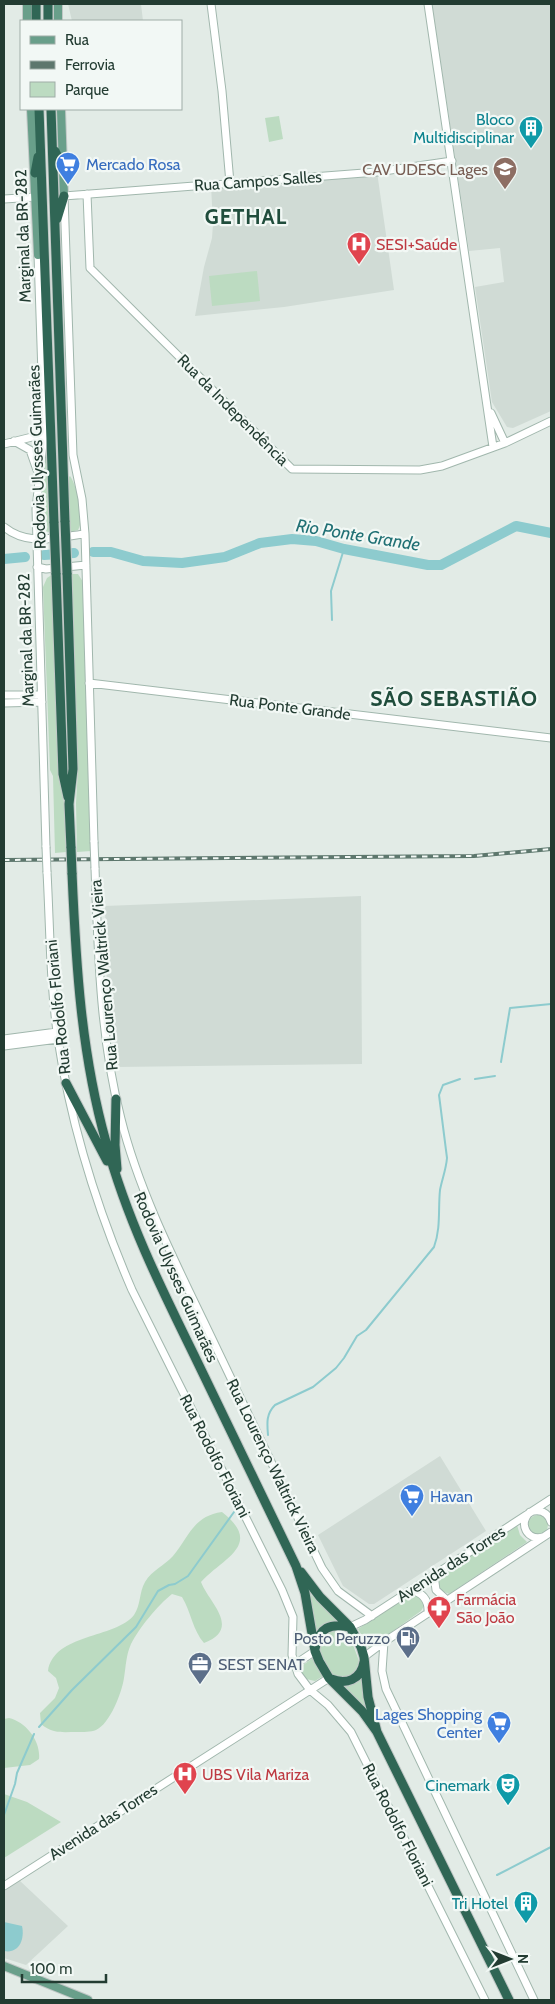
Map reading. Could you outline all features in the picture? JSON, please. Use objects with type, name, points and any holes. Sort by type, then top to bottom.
[{"type":"highway","points":[[36,4],[36,20]]},
{"type":"highway","points":[[48,4],[48,20]]},
{"type":"highway","name":"Rodovia Ulysses Guimarães","points":[[40,110],[63,774],[69,804]]},
{"type":"highway","name":"Rodovia Ulysses Guimarães","points":[[51,110],[72,769],[69,804],[72,873],[82,1031],[98,1111],[116,1179],[153,1271],[296,1566],[305,1594],[315,1651],[330,1678],[362,1711],[377,1732],[509,2000]]},
{"type":"highway","points":[[35,173],[41,140]]},
{"type":"highway","points":[[53,148],[63,168]]},
{"type":"highway","points":[[55,227],[64,196]]},
{"type":"highway","points":[[38,255],[46,288]]},
{"type":"highway","points":[[66,1082],[116,1179]]},
{"type":"highway","points":[[116,1099],[117,1161],[126,1206]]},
{"type":"highway","name":"Rodovia Ulysses Guimarães","points":[[296,1566],[320,1597],[350,1627],[356,1637],[364,1657],[368,1697],[377,1732]]},
{"type":"highway","points":[[315,1651],[317,1640],[322,1631],[330,1626],[350,1627]]},
{"type":"highway","points":[[330,1678],[340,1682],[350,1681],[358,1676],[363,1667],[364,1657]]},
{"type":"main road","points":[[27,4],[27,20]]},
{"type":"main road","points":[[58,4],[58,20]]},
{"type":"main road","points":[[211,4],[222,92],[230,183]]},
{"type":"main road","points":[[428,4],[493,447]]},
{"type":"main road","name":"Marginal da BR-282","points":[[32,110],[44,434],[36,498],[36,540],[47,872]]},
{"type":"main road","points":[[61,110],[73,455],[82,499],[85,534],[89,683]]},
{"type":"main road","name":"Rua Campos Salles","points":[[64,196],[377,172],[452,162]]},
{"type":"main road","name":"Rua da Independência","points":[[87,194],[90,268],[292,469],[420,470],[442,466],[505,443],[551,421]]},
{"type":"main road","points":[[4,199],[36,197]]},
{"type":"main road","points":[[488,405],[505,443]]},
{"type":"main road","points":[[4,444],[44,434]]},
{"type":"main road","points":[[14,441],[30,450],[34,456],[38,476]]},
{"type":"main road","points":[[4,527],[14,535],[36,540],[85,534]]},
{"type":"main road","points":[[37,567],[46,569],[86,565]]},
{"type":"main road","name":"Rua Ponte Grande","points":[[89,683],[551,738]]},
{"type":"main road","name":"Rua Lourenço Waltrick Vieira","points":[[89,683],[95,868],[102,1001],[116,1099],[130,1152],[171,1252],[322,1568],[338,1591],[372,1616]]},
{"type":"main road","points":[[4,695],[41,699]]},
{"type":"main road","points":[[4,703],[41,699]]},
{"type":"main road","name":"Rua Rodolfo Floriani","points":[[47,872],[58,1035],[66,1082],[90,1178],[122,1266],[290,1608],[294,1626],[292,1645],[294,1665],[304,1683],[328,1705],[351,1732],[486,2000]]},
{"type":"main road","points":[[4,1039],[58,1035]]},
{"type":"main road","points":[[4,1046],[58,1035]]},
{"type":"main road","name":"Avenida das Torres","points":[[350,1627],[372,1616],[551,1499]]},
{"type":"main road","points":[[551,1522],[544,1512],[539,1511],[530,1512],[525,1520],[527,1533],[534,1538],[543,1538],[551,1528]]},
{"type":"main road","name":"Avenida das Torres","points":[[364,1657],[551,1532]]},
{"type":"main road","points":[[434,1575],[436,1590],[448,1600]]},
{"type":"main road","points":[[411,1590],[425,1597],[429,1607],[428,1613]]},
{"type":"main road","points":[[384,1642],[382,1671],[386,1689],[534,2000]]},
{"type":"main road","points":[[294,1665],[315,1651]]},
{"type":"main road","name":"Avenida das Torres","points":[[4,1886],[330,1678]]},
{"type":"main road","points":[[4,1966],[88,2000]]},
{"type":"shaded area","points":[[68,4],[141,4],[143,20],[72,20]]},
{"type":"shaded area","name":"CAV UDESC Lages","points":[[432,4],[551,4],[551,411],[513,428],[507,427],[492,402],[475,287],[504,282],[500,248],[469,251]]},
{"type":"shaded area","points":[[377,172],[394,290],[284,307],[195,316],[204,267],[212,238],[211,185]]},
{"type":"shaded area","points":[[361,896],[362,1064],[117,1067],[107,991],[105,906]]},
{"type":"shaded area","points":[[440,1456],[486,1531],[374,1604],[369,1604],[343,1586],[318,1535]]},
{"type":"shaded area","points":[[19,1880],[68,1926],[26,1965],[4,1958],[4,1890]]},
{"type":"green space","points":[[279,116],[283,139],[269,142],[265,118]]},
{"type":"green space","points":[[257,271],[260,301],[212,306],[209,276]]},
{"type":"green space","points":[[47,451],[49,453],[49,532],[40,530],[40,487]]},
{"type":"green space","points":[[70,476],[77,494],[81,519],[78,530],[70,532],[68,478]]},
{"type":"green space","points":[[53,574],[60,777],[64,803],[66,852],[55,853],[43,587],[47,578]]},
{"type":"green space","points":[[72,574],[78,574],[83,582],[91,851],[77,852],[76,803],[78,769]]},
{"type":"green space","points":[[222,1512],[234,1523],[240,1533],[240,1542],[236,1550],[201,1582],[220,1615],[221,1630],[215,1637],[204,1643],[197,1633],[182,1597],[172,1594],[149,1617],[131,1644],[118,1699],[101,1727],[89,1732],[62,1732],[54,1731],[41,1724],[40,1713],[55,1698],[59,1688],[56,1678],[48,1671],[53,1659],[61,1650],[73,1643],[125,1623],[134,1615],[143,1586],[148,1578],[173,1556],[198,1523],[212,1514]]},
{"type":"green space","points":[[534,1515],[542,1515],[548,1521],[548,1529],[542,1535],[534,1535],[528,1529],[528,1521]]},
{"type":"green space","points":[[517,1525],[520,1535],[527,1542],[449,1594],[438,1589],[436,1578]]},
{"type":"green space","points":[[307,1591],[340,1622],[332,1621],[326,1623],[315,1633]]},
{"type":"green space","points":[[411,1594],[416,1594],[422,1599],[424,1606],[421,1611],[369,1648],[358,1629]]},
{"type":"green space","points":[[341,1629],[351,1639],[359,1661],[356,1669],[350,1676],[337,1678],[324,1665],[319,1641],[330,1630]]},
{"type":"green space","points":[[313,1658],[323,1676],[315,1681],[306,1679],[302,1673],[303,1665]]},
{"type":"green space","points":[[364,1670],[367,1712],[343,1686],[356,1682]]},
{"type":"green space","points":[[9,1718],[26,1728],[35,1739],[38,1746],[39,1759],[30,1765],[4,1768],[4,1719]]},
{"type":"green space","points":[[4,1794],[27,1802],[61,1822],[4,1858]]},
{"type":"water","points":[[4,1922],[22,1926],[22,1940],[14,1950],[4,1951]]},
{"type":"waterway","name":"Rio Ponte Grande","points":[[93,552],[111,552],[143,561],[182,563],[225,557],[260,543],[292,539],[316,541],[344,549],[428,565],[441,565],[516,526],[551,533]]},
{"type":"waterway","points":[[332,620],[331,591],[344,549]]},
{"type":"waterway","name":"Rio Ponte Grande","points":[[44,555],[74,553]]},
{"type":"waterway","name":"Rio Ponte Grande","points":[[4,559],[25,557]]},
{"type":"waterway","points":[[501,1062],[510,1008],[551,1004]]},
{"type":"waterway","points":[[475,1079],[495,1076]]},
{"type":"waterway","points":[[268,1435],[267,1423],[272,1408],[313,1387],[336,1368],[357,1336],[366,1330],[434,1247],[438,1226],[440,1190],[447,1158],[439,1095],[443,1085],[460,1079]]},
{"type":"waterway","points":[[39,1727],[72,1690],[136,1627],[158,1591],[188,1576],[234,1512]]},
{"type":"waterway","points":[[4,1815],[17,1773],[34,1734]]},
{"type":"waterway","points":[[497,1875],[551,1847]]},
{"type":"railway","points":[[4,860],[474,856],[551,849]]},
{"type":"place","name":"Bloco Multidisciplinar","points":[[531,149]]},
{"type":"place","name":"Mercado Rosa","points":[[68,185]]},
{"type":"place","name":"CAV UDESC Lages","points":[[505,190]]},
{"type":"place","name":"SESI+Saúde","points":[[359,265]]},
{"type":"place","name":"Havan","points":[[412,1517]]},
{"type":"place","name":"Farmácia São João","points":[[439,1629]]},
{"type":"place","name":"Posto Peruzzo","points":[[408,1659]]},
{"type":"place","name":"SEST SENAT","points":[[200,1685]]},
{"type":"place","name":"Lages Shopping Center","points":[[499,1744]]},
{"type":"place","name":"UBS Vila Mariza","points":[[185,1795]]},
{"type":"place","name":"Cinemark","points":[[508,1806]]},
{"type":"place","name":"Tri Hotel","points":[[526,1924]]},
{"type":"district","name":"GETHAL","points":[[246,216]]},
{"type":"district","name":"SÃO SEBASTIÃO","points":[[454,698]]}]
